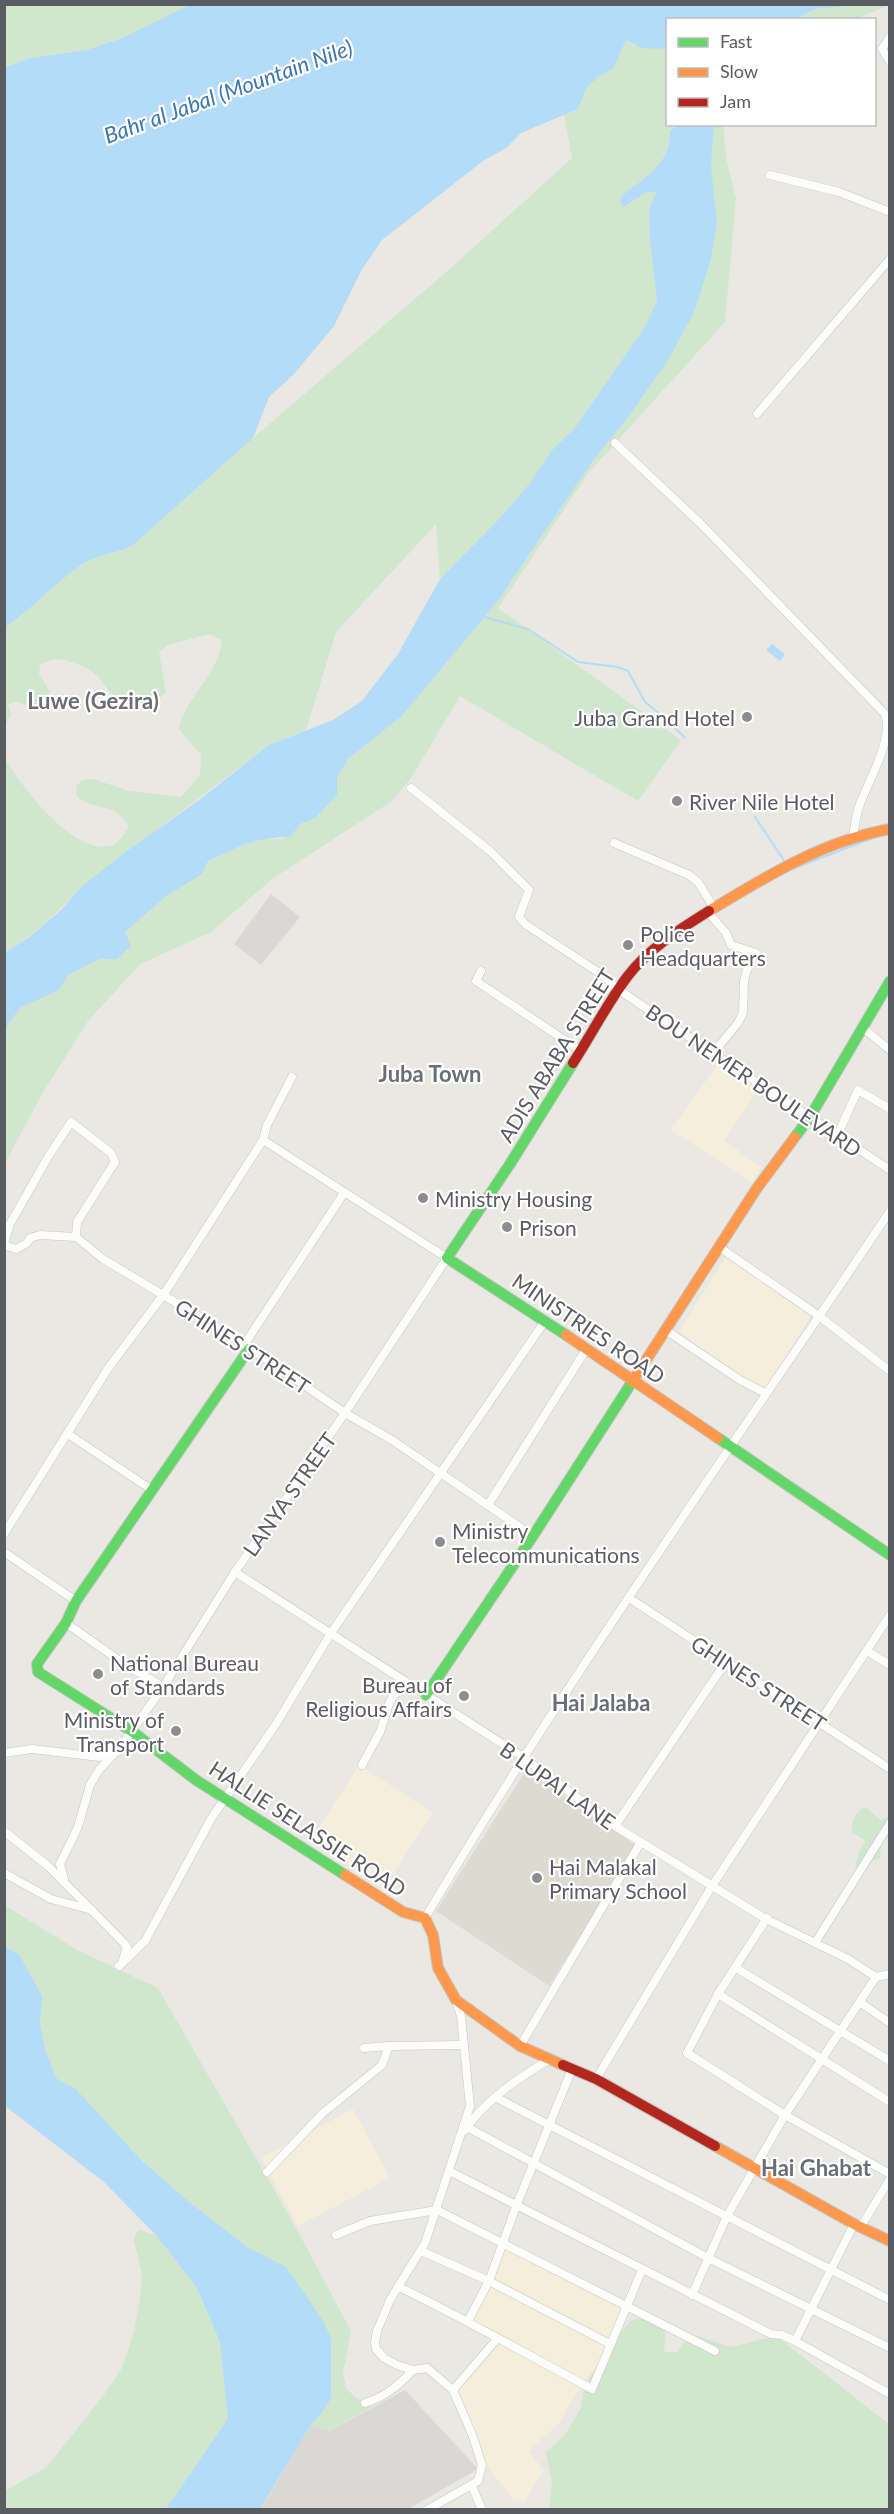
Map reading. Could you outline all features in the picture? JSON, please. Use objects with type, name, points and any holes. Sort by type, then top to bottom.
[{"type":"street","points":[[890,37],[882,49],[890,62]]},
{"type":"street","points":[[770,175],[839,192],[890,212]]},
{"type":"street","points":[[757,414],[890,259]]},
{"type":"street","points":[[615,443],[700,523],[885,714],[889,721],[889,734],[861,803],[853,836]]},
{"type":"street","name":"BOU NEMER BOULEVARD","points":[[411,788],[490,851],[529,890],[519,917],[521,921],[601,974],[619,990],[890,1170]]},
{"type":"street","name":"ADIS ABABA STREET","points":[[447,1257],[510,1164],[639,962],[658,945],[711,910],[793,861],[853,836],[890,829]]},
{"type":"street","points":[[614,843],[689,875],[698,882],[731,945],[756,953],[744,981],[743,1013],[735,1028],[713,1053]]},
{"type":"street","points":[[481,971],[476,981],[581,1051]]},
{"type":"street","points":[[426,1695],[667,1331],[757,1188],[810,1117],[888,988]]},
{"type":"street","points":[[863,1028],[890,1050]]},
{"type":"street","points":[[4,1534],[109,1367],[164,1294],[262,1140],[267,1125],[292,1077]]},
{"type":"street","points":[[837,1136],[858,1090],[890,1109]]},
{"type":"street","points":[[71,1122],[111,1153],[115,1162],[77,1222],[76,1237],[40,1235],[30,1238],[27,1243],[16,1249],[4,1244],[10,1224],[71,1122]]},
{"type":"street","name":"MINISTRIES ROAD","points":[[262,1140],[587,1348],[890,1555]]},
{"type":"street","points":[[247,1347],[344,1193]]},
{"type":"street","points":[[427,2510],[472,2486],[482,2473],[482,2464],[453,2390],[427,2368],[413,2370],[384,2358],[376,2349],[377,2331],[390,2300],[422,2251],[470,2106],[461,2016],[456,2000],[438,1968],[433,1935],[425,1918],[523,1757],[890,1211]]},
{"type":"street","name":"GHINES STREET","points":[[76,1237],[103,1259],[164,1294],[345,1413],[392,1440],[533,1536]]},
{"type":"street","points":[[719,1247],[819,1316],[890,1371]]},
{"type":"street","name":"LANYA STREET","points":[[65,1882],[60,1864],[78,1827],[90,1785],[99,1770],[133,1732],[235,1572],[345,1413],[447,1257]]},
{"type":"street","points":[[4,1831],[65,1882],[126,1947],[119,1966],[145,1941],[211,1819],[276,1724],[331,1633],[489,1399],[545,1322]]},
{"type":"street","points":[[667,1331],[765,1394]]},
{"type":"street","name":"HALLIE SELASSIE ROAD","points":[[247,1347],[76,1601],[66,1623],[37,1664],[38,1672],[133,1732],[225,1799],[403,1912],[425,1918]]},
{"type":"street","points":[[488,1505],[587,1348]]},
{"type":"street","points":[[68,1434],[152,1490]]},
{"type":"street","points":[[4,1552],[76,1601]]},
{"type":"street","name":"B LUPAI LANE","points":[[235,1572],[523,1757],[615,1826],[765,1919],[815,1943],[876,1977]]},
{"type":"street","name":"GHINES STREET","points":[[629,1598],[725,1663],[890,1768]]},
{"type":"street","points":[[596,2079],[712,1886],[890,1615]]},
{"type":"street","points":[[66,1623],[120,1661],[163,1687]]},
{"type":"street","points":[[867,1651],[890,1665]]},
{"type":"street","points":[[615,1826],[725,1663]]},
{"type":"street","points":[[362,1765],[380,1732],[390,1701],[405,1682]]},
{"type":"street","points":[[4,1753],[32,1749],[89,1757],[114,1754]]},
{"type":"street","points":[[815,1943],[890,1823]]},
{"type":"street","points":[[520,2046],[641,1842]]},
{"type":"street","points":[[4,1873],[51,1899],[93,1910]]},
{"type":"street","points":[[765,1919],[768,1917],[718,1994],[687,2053],[785,2115],[890,2174]]},
{"type":"street","points":[[736,1968],[890,2061]]},
{"type":"street","points":[[692,2295],[727,2216],[785,2115],[842,2032],[876,1977],[890,1974]]},
{"type":"street","points":[[718,1994],[890,2102]]},
{"type":"street","points":[[456,2000],[520,2046],[596,2079],[857,2225],[890,2241]]},
{"type":"street","points":[[861,2003],[890,2023]]},
{"type":"street","points":[[364,2048],[464,2045]]},
{"type":"street","points":[[267,2172],[323,2113],[382,2066],[389,2046]]},
{"type":"street","points":[[455,2150],[467,2127],[526,2073],[550,2058]]},
{"type":"street","points":[[468,2321],[489,2281],[532,2165],[572,2069]]},
{"type":"street","points":[[497,2098],[890,2300]]},
{"type":"street","points":[[467,2127],[532,2165],[708,2258],[890,2348]]},
{"type":"street","points":[[449,2170],[692,2295],[771,2334],[782,2335],[795,2341],[890,2394]]},
{"type":"street","points":[[795,2341],[829,2269],[890,2179]]},
{"type":"street","points":[[336,2235],[369,2221],[437,2210],[715,2351]]},
{"type":"street","points":[[422,2251],[489,2281],[610,2344]]},
{"type":"street","points":[[399,2287],[468,2321],[497,2339],[592,2389],[642,2270]]},
{"type":"street","points":[[453,2390],[497,2339]]},
{"type":"street","points":[[365,2403],[376,2400],[394,2389],[413,2370]]},
{"type":"street","points":[[472,2486],[482,2510]]},
{"type":"shaded area","points":[[271,894],[300,917],[261,965],[234,944]]},
{"type":"shaded area","points":[[718,1064],[759,1089],[724,1141],[762,1167],[752,1182],[670,1130]]},
{"type":"shaded area","points":[[727,1255],[812,1314],[762,1394],[679,1331]]},
{"type":"shaded area","points":[[359,1765],[433,1813],[383,1890],[311,1839]]},
{"type":"shaded area","name":"Hai Malakal Primary School","points":[[526,1770],[637,1846],[549,1986],[436,1911]]},
{"type":"shaded area","points":[[353,2109],[390,2178],[298,2226],[261,2158]]},
{"type":"shaded area","points":[[506,2248],[621,2307],[604,2356],[572,2399],[560,2422],[529,2451],[544,2471],[525,2501],[513,2499],[487,2466],[458,2389],[499,2340],[472,2324]]},
{"type":"shaded area","points":[[405,2390],[478,2469],[408,2509],[260,2510],[311,2425],[329,2431]]},
{"type":"green space","points":[[4,5],[192,5],[120,39],[86,50],[31,58],[5,67]]},
{"type":"green space","points":[[855,5],[889,5],[858,18],[799,18],[815,9]]},
{"type":"green space","points":[[626,40],[641,47],[666,49],[666,126],[677,126],[670,131],[666,152],[661,161],[646,177],[620,197],[623,208],[647,192],[656,191],[649,210],[657,301],[644,328],[575,428],[553,449],[530,483],[498,520],[440,579],[436,524],[336,632],[306,730],[269,745],[81,887],[45,923],[5,953],[4,757],[35,800],[64,829],[80,840],[95,846],[113,845],[129,827],[117,813],[82,800],[76,795],[77,785],[84,780],[93,779],[129,791],[181,797],[200,775],[201,755],[179,729],[188,706],[215,664],[222,640],[209,634],[168,645],[159,652],[166,693],[153,701],[139,704],[125,702],[118,698],[96,675],[84,667],[62,660],[48,661],[40,665],[39,674],[50,692],[46,703],[36,709],[19,702],[8,704],[11,715],[5,725],[5,627],[81,565],[94,558],[133,545],[253,438],[451,268],[572,158],[564,115],[578,109],[586,88],[599,76],[613,68]]},
{"type":"green space","points":[[714,126],[723,126],[727,162],[736,198],[725,322],[589,472],[498,608],[681,740],[638,801],[460,696],[411,778],[392,801],[272,879],[211,932],[140,964],[88,1021],[42,1094],[5,1163],[5,1029],[20,1008],[59,990],[68,975],[100,959],[142,915],[165,897],[202,874],[208,861],[245,844],[265,839],[281,839],[300,824],[314,819],[337,795],[337,777],[348,759],[402,716],[497,602],[592,462],[629,416],[667,362],[694,313],[717,222],[711,165]]},
{"type":"green space","points":[[866,1807],[880,1820],[889,1817],[889,1835],[881,1843],[880,1859],[873,1860],[867,1869],[865,1867],[858,1870],[855,1863],[866,1841],[852,1832],[852,1824],[856,1814]]},
{"type":"green space","points":[[4,1905],[79,1951],[158,1988],[296,2228],[351,2331],[343,2372],[346,2388],[355,2397],[372,2407],[328,2431],[311,2425],[331,2398],[331,2338],[286,2268],[247,2247],[188,2201],[143,2162],[75,2088],[57,2079],[45,2050],[40,2023],[42,1996],[19,1954],[5,1947]]},
{"type":"green space","points":[[140,2230],[156,2235],[197,2288],[220,2342],[229,2419],[166,2509],[5,2509],[4,2491],[46,2468],[104,2395],[122,2368],[134,2332],[140,2299],[142,2274],[134,2241],[136,2233]]},
{"type":"green space","points":[[650,2317],[666,2325],[664,2352],[678,2352],[683,2343],[697,2336],[731,2347],[776,2336],[889,2424],[889,2509],[549,2509],[552,2483],[546,2453],[565,2435],[581,2408],[584,2387],[616,2337],[632,2320]]},
{"type":"water","name":"Bahr al Jabal (Mountain Nile)","points":[[192,4],[855,4],[815,9],[798,18],[666,18],[666,49],[642,48],[626,40],[613,69],[599,76],[586,88],[578,109],[521,133],[506,148],[483,161],[382,240],[361,271],[334,326],[293,375],[269,397],[253,438],[133,545],[94,558],[81,565],[5,627],[5,67],[31,58],[86,50],[120,39]]},
{"type":"water","points":[[677,126],[714,126],[711,165],[717,222],[711,259],[694,313],[667,362],[629,416],[592,462],[497,602],[402,716],[348,759],[337,777],[337,795],[314,819],[300,824],[291,836],[245,844],[208,861],[202,874],[165,897],[125,932],[131,946],[117,959],[100,959],[68,975],[59,990],[20,1008],[5,1029],[5,953],[29,937],[60,911],[81,887],[269,745],[333,720],[362,701],[398,654],[440,579],[498,520],[530,483],[553,449],[575,428],[644,328],[657,301],[649,210],[656,192],[647,192],[622,208],[620,197],[647,176],[661,161],[669,143],[670,131]]},
{"type":"water","points":[[772,644],[785,654],[780,661],[766,650]]},
{"type":"water","points":[[5,1947],[19,1954],[42,1996],[40,2023],[45,2050],[57,2079],[75,2088],[143,2162],[188,2201],[247,2247],[286,2267],[322,2319],[331,2338],[331,2398],[311,2425],[260,2509],[166,2509],[228,2419],[220,2342],[197,2288],[156,2235],[104,2182],[5,2106]]},
{"type":"waterway","points":[[484,617],[528,629],[578,662],[618,667],[628,671],[645,702],[685,738]]},
{"type":"waterway","points":[[755,817],[785,862]]},
{"type":"waterway","points":[[787,871],[878,836]]},
{"type":"traffic: fast","points":[[795,1137],[810,1117],[890,981]]},
{"type":"traffic: fast","points":[[566,1335],[447,1258],[510,1164],[573,1063]]},
{"type":"traffic: fast","points":[[249,1349],[76,1601],[66,1623],[37,1664],[38,1672],[133,1732],[196,1780],[345,1875]]},
{"type":"traffic: fast","points":[[426,1695],[533,1536],[632,1382]]},
{"type":"traffic: fast","points":[[718,1438],[890,1555]]},
{"type":"traffic: slow","points":[[709,911],[796,861],[842,842],[890,829]]},
{"type":"traffic: slow","points":[[632,1382],[757,1188],[795,1137]]},
{"type":"traffic: slow","points":[[566,1335],[718,1438]]},
{"type":"traffic: slow","points":[[345,1875],[403,1912],[425,1918],[433,1935],[438,1968],[456,2000],[520,2046],[563,2065]]},
{"type":"traffic: slow","points":[[715,2146],[854,2224],[890,2241]]},
{"type":"traffic: jam","points":[[573,1063],[635,967],[665,940],[709,911]]},
{"type":"traffic: jam","points":[[563,2065],[596,2079],[715,2146]]},
{"type":"place","name":"Juba Grand Hotel","points":[[747,717]]},
{"type":"place","name":"River Nile Hotel","points":[[677,801]]},
{"type":"place","name":"Police Headquarters","points":[[628,945]]},
{"type":"place","name":"Ministry Housing","points":[[423,1198]]},
{"type":"place","name":"Prison","points":[[507,1227]]},
{"type":"place","name":"Ministry Telecommunications","points":[[440,1542]]},
{"type":"place","name":"National Bureau of Standards","points":[[98,1674]]},
{"type":"place","name":"Bureau of Religious Affairs","points":[[464,1696]]},
{"type":"place","name":"Ministry of Transport","points":[[176,1731]]},
{"type":"place","name":"Hai Malakal Primary School","points":[[537,1878]]},
{"type":"district","name":"Luwe (Gezira)","points":[[93,700]]},
{"type":"district","name":"Juba Town","points":[[430,1073]]},
{"type":"district","name":"Hai Jalaba","points":[[601,1702]]},
{"type":"district","name":"Hai Ghabat","points":[[816,2167]]}]
